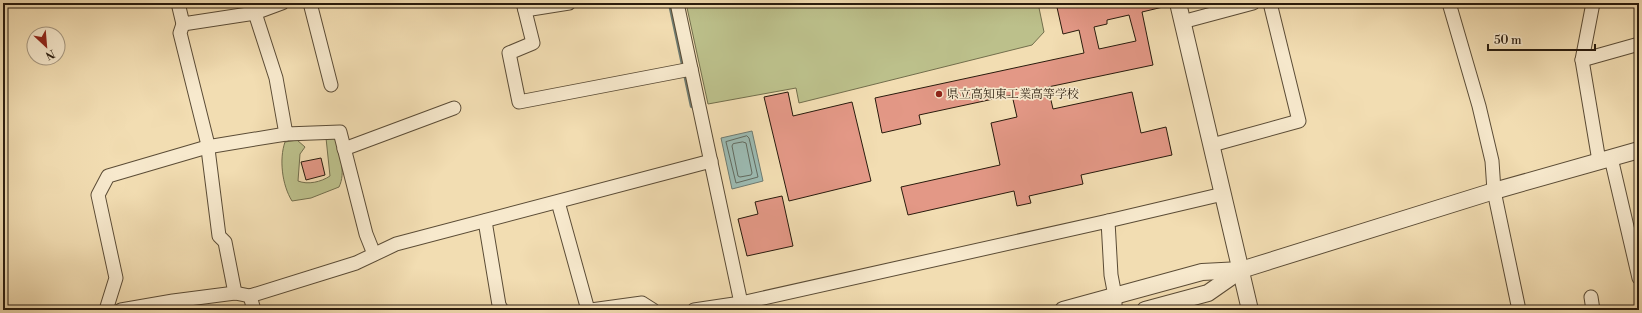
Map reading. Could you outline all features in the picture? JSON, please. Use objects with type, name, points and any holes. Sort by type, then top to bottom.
[{"type":"street","points":[[178,3],[183,24],[180,33],[207,147],[219,236],[225,242],[235,293]]},
{"type":"street","points":[[183,24],[255,13],[282,3]]},
{"type":"street","points":[[310,3],[331,85]]},
{"type":"street","points":[[569,3],[524,7],[533,43],[509,53],[519,102],[691,69]]},
{"type":"street","points":[[677,3],[712,161],[741,306]]},
{"type":"street","points":[[1178,3],[1250,310]]},
{"type":"street","points":[[1182,22],[1253,3]]},
{"type":"street","points":[[1212,145],[1299,121],[1270,3]]},
{"type":"street","points":[[1449,3],[1479,106],[1492,161],[1494,191],[1519,310]]},
{"type":"street","points":[[1593,3],[1582,60],[1605,160],[1639,278]]},
{"type":"street","points":[[255,13],[276,78],[286,134]]},
{"type":"street","points":[[1582,60],[1639,44]]},
{"type":"street","points":[[344,149],[454,108]]},
{"type":"street","points":[[106,310],[116,278],[98,194],[108,176],[207,147],[286,134],[340,132],[366,234],[374,254]]},
{"type":"street","points":[[1063,310],[1115,303],[1202,272],[1241,270],[1494,191],[1639,150]]},
{"type":"street","points":[[121,310],[174,305],[235,293],[250,296],[356,263],[396,244],[712,161]]},
{"type":"street","points":[[694,310],[741,306],[1223,194]]},
{"type":"street","points":[[558,202],[588,310]]},
{"type":"street","points":[[485,221],[498,305],[502,310]]},
{"type":"street","points":[[1108,221],[1111,275],[1115,303]]},
{"type":"street","points":[[1145,310],[1208,293],[1241,270]]},
{"type":"street","points":[[250,296],[254,310]]},
{"type":"street","points":[[1591,296],[1593,310]]},
{"type":"street","points":[[591,310],[642,303],[653,310]]},
{"type":"green space","points":[[686,3],[1038,3],[1044,32],[1032,45],[799,103],[796,88],[708,104]]},
{"type":"green space","points":[[326,138],[335,138],[339,150],[342,163],[342,176],[339,187],[311,198],[292,201],[282,172],[282,156],[285,142],[297,140],[305,147],[300,154],[298,181],[310,183],[323,180],[330,176]]},
{"type":"water","points":[[752,131],[763,181],[732,189],[721,138]]},
{"type":"building","points":[[1056,3],[1162,3],[1163,7],[1142,12],[1153,65],[1048,87],[1053,109],[1132,92],[1141,133],[1166,127],[1172,155],[1081,175],[1083,184],[1029,196],[1031,203],[1017,206],[1014,191],[908,215],[901,187],[1000,165],[991,123],[1017,117],[1012,95],[919,115],[921,124],[882,133],[875,98],[1084,53],[1079,30],[1063,34]],"holes":[[[1129,15],[1136,41],[1099,49],[1094,27],[1107,24],[1107,20]]]},
{"type":"building","points":[[788,92],[793,116],[852,102],[871,181],[789,201],[764,97]]},
{"type":"building","points":[[321,158],[325,175],[306,180],[301,162]]},
{"type":"building","points":[[782,196],[793,246],[747,256],[738,219],[758,214],[755,202]]},
{"type":"waterway","points":[[670,3],[692,106]]},
{"type":"place","name":"県立高知東工業高等学校","points":[[939,94]]}]
